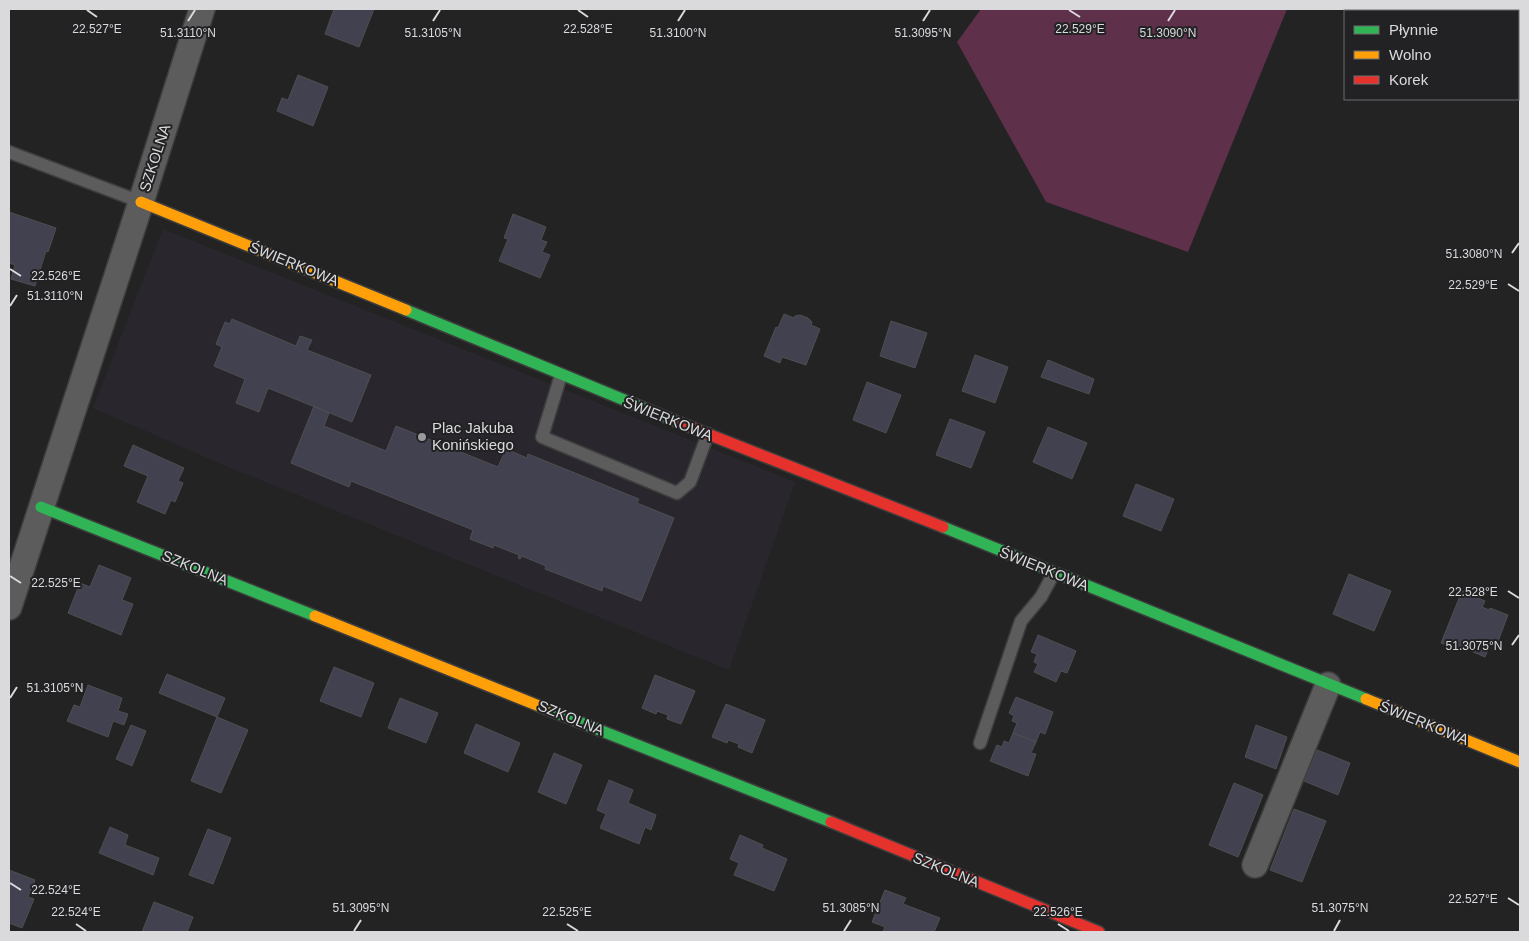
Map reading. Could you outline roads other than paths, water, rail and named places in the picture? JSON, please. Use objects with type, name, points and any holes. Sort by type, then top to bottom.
[{"type":"street","name":"SZKOLNA","points":[[9,607],[202,9]]},
{"type":"street","name":"ŚWIERKOWA","points":[[141,202],[369,294],[562,375],[1520,762]]},
{"type":"street","name":"SZKOLNA","points":[[41,507],[831,822],[1099,932]]},
{"type":"street","points":[[1255,865],[1328,684]]},
{"type":"lane","name":"ŚWIERKOWA","points":[[9,152],[141,202]]},
{"type":"lane","points":[[562,375],[542,436],[677,493],[690,482],[708,434]]},
{"type":"lane","points":[[980,744],[1021,621],[1042,597],[1054,573]]},
{"type":"place","name":"Plac Jakuba Konińskiego","points":[[422,437]]}]
